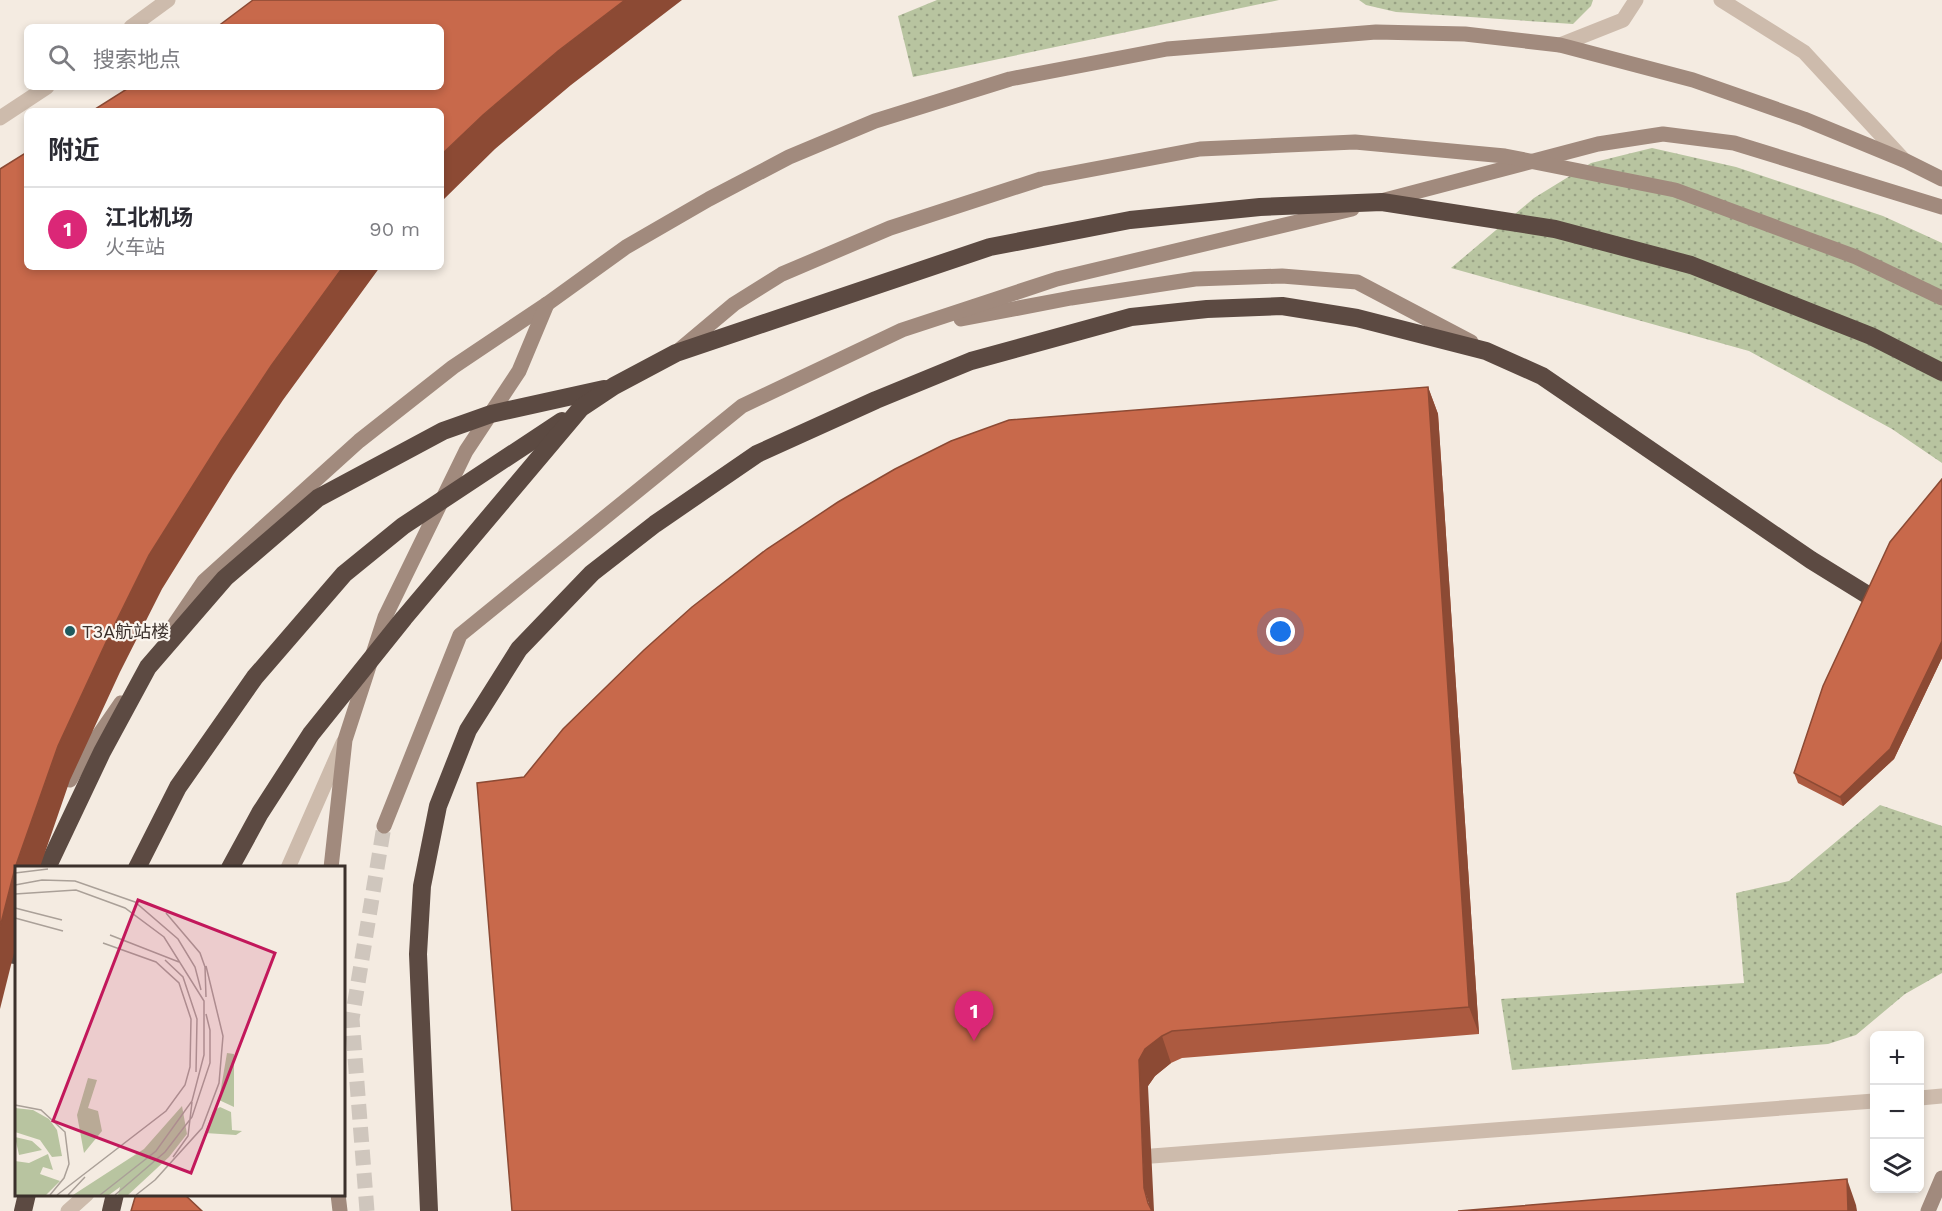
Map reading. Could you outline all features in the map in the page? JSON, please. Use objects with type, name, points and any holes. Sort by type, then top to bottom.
[{"type":"highway","points":[[138,866],[178,787],[255,677],[344,574],[403,526],[614,386],[676,352],[990,247],[1130,220],[1260,207],[1382,202],[1555,229],[1691,265],[1871,336],[1942,372]]},
{"type":"highway","points":[[429,1211],[418,954],[422,886],[438,806],[468,730],[519,650],[592,573],[655,524],[757,454],[876,400],[971,361],[1131,317],[1207,309],[1282,306],[1357,318],[1486,351],[1542,376],[1811,560],[1902,617]]},
{"type":"highway","points":[[47,866],[102,752],[148,667],[225,578],[318,498],[443,431],[491,414],[614,386]]},
{"type":"highway","points":[[231,866],[260,813],[310,734],[404,618],[581,408]]},
{"type":"highway","points":[[23,1211],[27,1196]]},
{"type":"highway","points":[[111,1211],[115,1196]]},
{"type":"main road","points":[[70,780],[204,581],[359,441],[453,367],[547,304],[626,247],[709,199],[789,157],[875,121],[1010,79],[1167,49],[1376,32],[1466,34],[1560,45],[1693,80],[1804,119],[1904,160],[1942,179]]},
{"type":"main road","points":[[384,826],[460,635],[742,406],[902,330],[1057,279],[1349,209],[1598,144],[1663,134],[1734,143],[1942,207]]},
{"type":"main road","points":[[676,352],[734,304],[782,274],[890,228],[1041,179],[1200,148],[1355,142],[1505,156],[1675,190],[1856,257],[1942,298]]},
{"type":"main road","points":[[902,330],[1071,298],[1195,279],[1282,276],[1357,282],[1486,351]]},
{"type":"main road","points":[[331,866],[345,740],[384,617],[466,451],[519,370],[547,304]]},
{"type":"main road","points":[[1928,1211],[1942,1178]]},
{"type":"main road","points":[[338,1196],[340,1211]]},
{"type":"lane","points":[[135,24],[168,0]]},
{"type":"lane","points":[[1560,45],[1623,20],[1636,0]]},
{"type":"lane","points":[[1721,0],[1804,52],[1904,160]]},
{"type":"lane","points":[[0,118],[42,90]]},
{"type":"lane","points":[[288,866],[345,740]]},
{"type":"lane","points":[[1924,1098],[1942,1096]]},
{"type":"lane","points":[[1152,1156],[1870,1101]]},
{"type":"lane","points":[[68,1211],[85,1196]]},
{"type":"green space","points":[[937,0],[1279,0],[913,77],[898,16]]},
{"type":"green space","points":[[1359,0],[1593,0],[1591,6],[1573,24],[1396,12],[1366,5]]},
{"type":"green space","points":[[1652,148],[1736,167],[1883,216],[1942,243],[1942,463],[1892,429],[1749,351],[1451,268],[1534,198],[1591,163]]},
{"type":"green space","points":[[1880,805],[1942,826],[1942,973],[1905,994],[1856,1035],[1828,1044],[1512,1070],[1501,999],[1744,983],[1736,893],[1789,881]]},
{"type":"building","points":[[253,0],[625,0],[558,51],[483,115],[444,152],[444,108],[97,108],[125,90],[444,90],[444,24],[221,24]]},
{"type":"building","name":"T3A航站楼","points":[[24,154],[24,270],[341,270],[271,366],[149,555],[58,746],[15,866],[0,927],[0,169]]},
{"type":"building","points":[[1428,387],[1469,1007],[1172,1031],[1162,1036],[1145,1049],[1139,1060],[1144,1188],[1152,1211],[512,1211],[477,783],[524,777],[563,729],[692,607],[767,549],[838,502],[895,469],[951,441],[1009,420]]},
{"type":"building","points":[[1942,479],[1942,641],[1890,749],[1840,797],[1794,773],[1823,686],[1890,542]]},
{"type":"building","points":[[1847,1179],[1848,1211],[1458,1211]]},
{"type":"building","points":[[135,1196],[186,1196],[202,1211],[131,1211]]},
{"type":"tunnel","points":[[367,1211],[352,1019],[384,826]]},
{"type":"place","name":"T3A航站楼","points":[[70,631]]},
{"type":"place","name":"江北机场","points":[[974,1041]]}]
